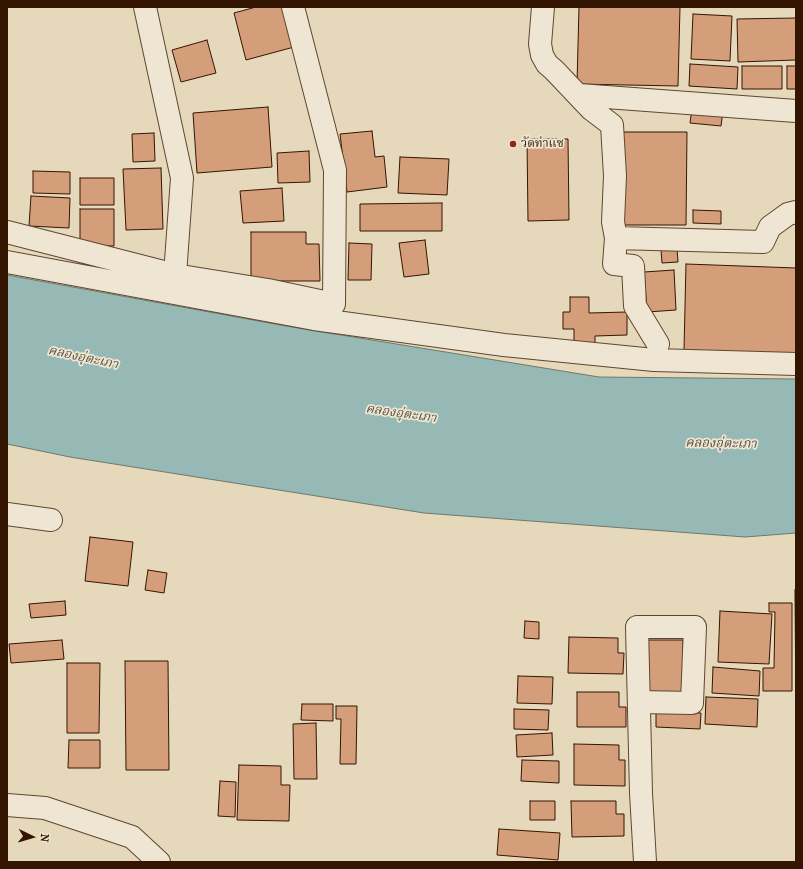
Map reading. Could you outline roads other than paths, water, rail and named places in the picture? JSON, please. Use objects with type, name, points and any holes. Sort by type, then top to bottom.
[{"type":"street","points":[[145,7],[182,178],[175,275]]},
{"type":"street","points":[[7,232],[175,275],[268,290],[334,304],[335,170],[293,7]]},
{"type":"street","points":[[543,7],[540,44],[542,55],[547,64],[579,95],[591,109],[612,125],[616,176],[613,214],[616,238],[614,264],[633,266],[635,306],[658,344]]},
{"type":"street","points":[[579,95],[796,111]]},
{"type":"street","points":[[616,238],[763,242],[770,226],[788,214],[796,212]]},
{"type":"street","points":[[7,262],[314,319],[504,345],[654,360],[796,364]]},
{"type":"street","points":[[7,514],[51,520]]},
{"type":"street","points":[[640,702],[641,793],[645,862]]},
{"type":"street","points":[[7,805],[45,808],[132,837],[158,862]]},
{"type":"water","name":"คลองอุ่ตะเภา","points":[[7,275],[286,326],[599,377],[796,379],[796,533],[745,537],[424,513],[70,457],[7,444]]},
{"type":"place","name":"วัดท่าแซ","points":[[513,144]]}]
